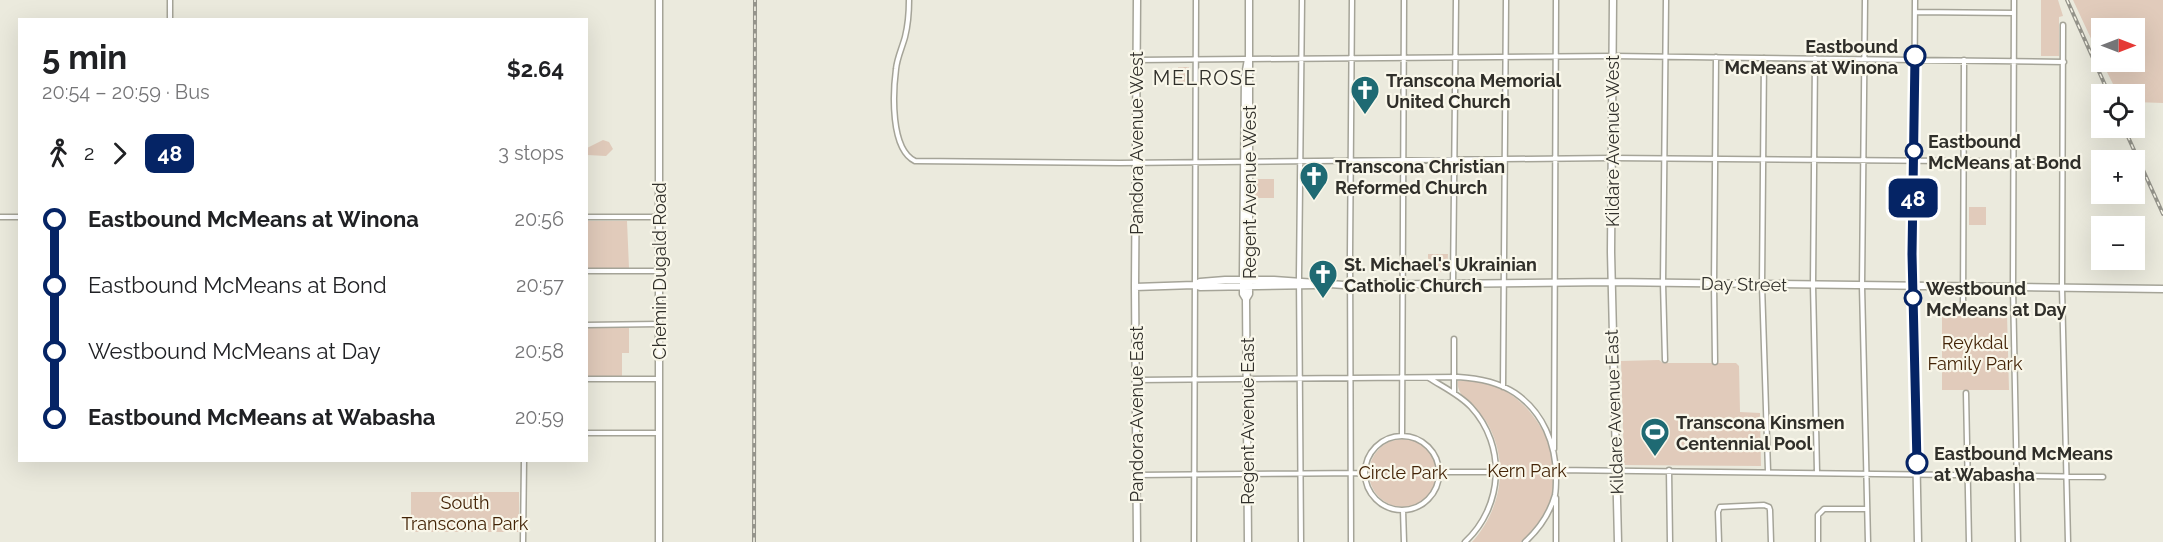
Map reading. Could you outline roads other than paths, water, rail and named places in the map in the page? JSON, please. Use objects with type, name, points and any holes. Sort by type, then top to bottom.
[{"type":"street","points":[[170,0],[170,18]]},
{"type":"street","name":"Chemin Dugald Road","points":[[659,0],[659,542]]},
{"type":"street","points":[[909,0],[905,36],[896,67],[894,125],[910,159],[918,161],[1135,163],[1665,158],[2062,162]]},
{"type":"street","name":"Pandora Avenue West","points":[[1135,287],[1137,0]]},
{"type":"street","points":[[1194,542],[1196,0]]},
{"type":"street","name":"Regent Avenue West","points":[[1246,299],[1245,76],[1248,59],[1249,0]]},
{"type":"street","points":[[1301,542],[1299,283],[1302,0]]},
{"type":"street","points":[[1351,542],[1352,0]]},
{"type":"street","points":[[1402,436],[1404,0]]},
{"type":"street","points":[[1453,284],[1455,0]]},
{"type":"street","points":[[1503,387],[1506,0]]},
{"type":"street","points":[[1556,0],[1554,282],[1556,542]]},
{"type":"street","name":"Kildare Avenue West","points":[[1611,282],[1613,0]]},
{"type":"street","points":[[1665,360],[1663,283],[1666,0]]},
{"type":"street","points":[[1865,0],[1862,286],[1868,542]]},
{"type":"street","points":[[1915,0],[1913,286],[1918,542]]},
{"type":"street","points":[[2014,0],[2013,287],[2018,542]]},
{"type":"street","points":[[1915,12],[2014,13]]},
{"type":"street","points":[[2063,25],[2062,288],[2068,542]]},
{"type":"street","points":[[1136,60],[1666,56],[2064,62]]},
{"type":"street","points":[[1715,362],[1713,284],[1716,57]]},
{"type":"street","points":[[1764,58],[1762,285],[1768,471]]},
{"type":"street","points":[[1815,58],[1813,285],[1817,472]]},
{"type":"street","points":[[1963,311],[1964,60]]},
{"type":"street","points":[[0,218],[18,217]]},
{"type":"street","points":[[588,217],[659,217]]},
{"type":"street","points":[[588,271],[659,271]]},
{"type":"street","name":"Day Street","points":[[1135,287],[1194,285],[1200,287],[1246,283],[1350,285],[1611,282],[2163,289]]},
{"type":"street","name":"Kildare Avenue East","points":[[1611,282],[1618,542]]},
{"type":"street","name":"Pandora Avenue East","points":[[1135,287],[1137,542]]},
{"type":"street","name":"Regent Avenue East","points":[[1246,299],[1248,542]]},
{"type":"street","points":[[588,324],[659,324]]},
{"type":"street","points":[[1454,339],[1454,393]]},
{"type":"street","points":[[1136,381],[1402,377],[1478,379],[1503,387],[1528,404],[1540,420],[1554,449]]},
{"type":"street","points":[[1428,378],[1454,393],[1472,408],[1488,432],[1495,454],[1496,472],[1492,502],[1479,526],[1465,542]]},
{"type":"street","points":[[588,379],[659,379]]},
{"type":"street","points":[[1966,393],[1969,542]]},
{"type":"street","points":[[588,433],[659,433]]},
{"type":"street","points":[[1402,436],[1415,438],[1429,447],[1436,459],[1439,472],[1437,484],[1430,497],[1418,506],[1403,510],[1390,508],[1377,500],[1368,486],[1365,473],[1368,459],[1376,447],[1388,439],[1402,436]]},
{"type":"street","points":[[524,462],[524,542]]},
{"type":"street","points":[[1556,470],[1867,472],[2103,477]]},
{"type":"street","points":[[1669,470],[1670,542]]},
{"type":"street","points":[[1439,472],[1496,472]]},
{"type":"street","points":[[1136,475],[1365,473]]},
{"type":"street","points":[[1526,542],[1544,519],[1556,494]]},
{"type":"street","points":[[1719,542],[1718,512],[1720,507],[1764,505],[1770,510],[1771,542]]},
{"type":"street","points":[[1818,542],[1818,514],[1820,511],[1824,509],[1867,509]]},
{"type":"street","points":[[1403,510],[1404,542]]},
{"type":"railway","points":[[754,542],[755,0]]},
{"type":"railway","points":[[2067,0],[2105,84]]},
{"type":"railway","points":[[2129,138],[2163,214]]},
{"type":"place","name":"Eastbound McMeans at Winona","points":[[1915,56]]},
{"type":"place","name":"Transcona Memorial United Church","points":[[1365,116]]},
{"type":"place","name":"Eastbound McMeans at Bond","points":[[1914,151]]},
{"type":"place","name":"Transcona Christian Reformed Church","points":[[1314,202]]},
{"type":"place","name":"Westbound McMeans at Day","points":[[1913,298]]},
{"type":"place","name":"St. Michael's Ukrainian Catholic Church","points":[[1323,300]]},
{"type":"place","name":"Transcona Kinsmen Centennial Pool","points":[[1655,458]]},
{"type":"place","name":"Eastbound McMeans at Wabasha","points":[[1917,463]]},
{"type":"district","name":"MELROSE","points":[[1205,78]]},
{"type":"park label","name":"Reykdal Family Park","points":[[1975,352]]},
{"type":"park label","name":"Kern Park","points":[[1527,470]]},
{"type":"park label","name":"Circle Park","points":[[1403,472]]},
{"type":"park label","name":"South Transcona Park","points":[[465,512]]}]
